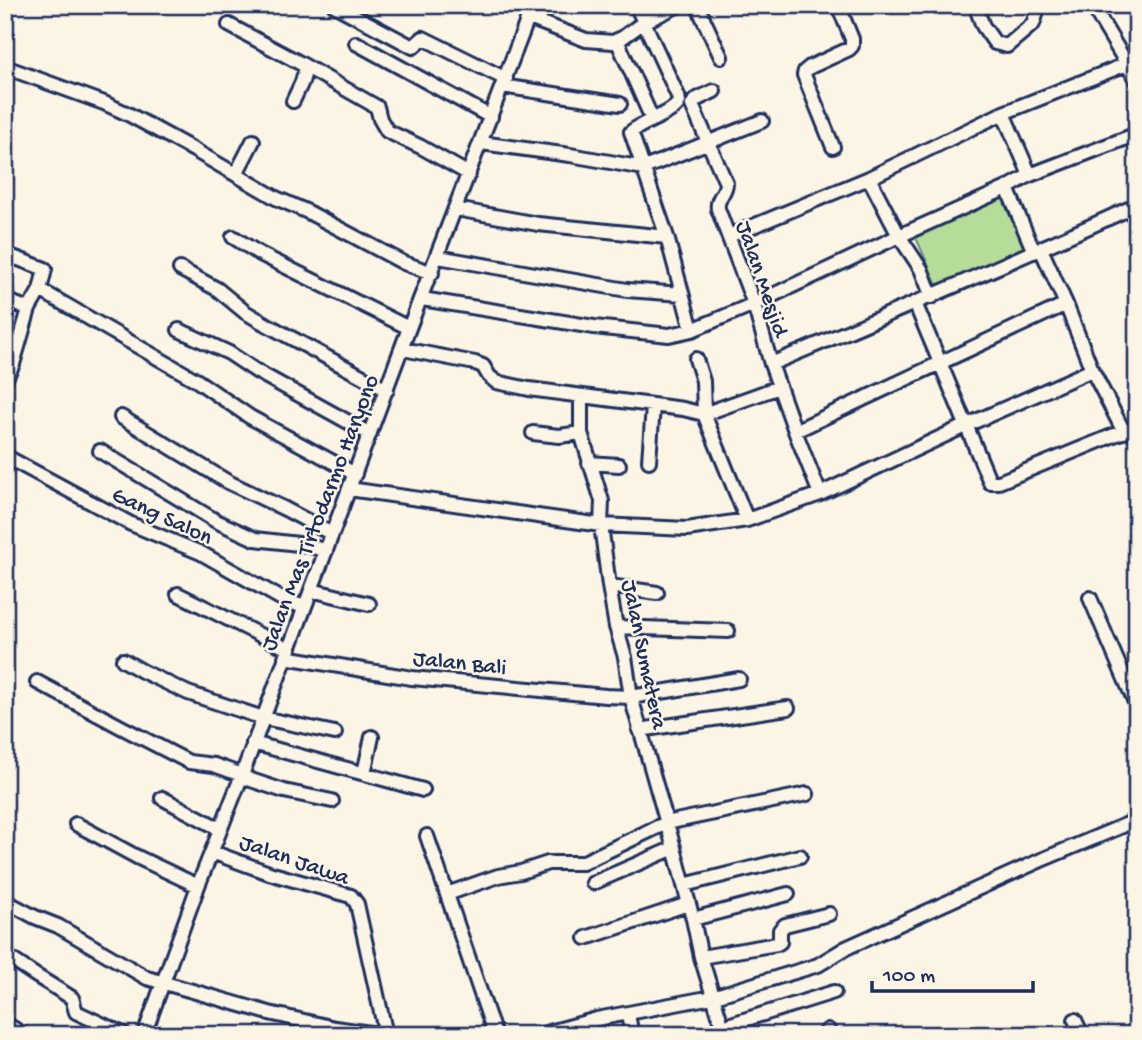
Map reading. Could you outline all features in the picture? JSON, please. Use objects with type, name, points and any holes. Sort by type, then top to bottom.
[{"type":"street","points":[[334,5],[413,47],[423,38],[504,82],[620,104]]},
{"type":"street","points":[[636,5],[679,102],[674,110],[638,125],[631,132],[667,237],[692,330]]},
{"type":"street","points":[[528,10],[586,40],[613,42],[644,22],[679,5]]},
{"type":"street","points":[[697,5],[721,57]]},
{"type":"street","points":[[833,147],[804,75],[810,66],[852,46],[852,39],[838,5]]},
{"type":"street","points":[[975,5],[983,26],[995,43],[1007,46],[1033,24],[1035,5]]},
{"type":"street","points":[[729,236],[869,178],[1003,113],[1133,71],[1094,5]]},
{"type":"street","name":"Jalan Mas Tirtodarmo Haryono","points":[[144,1035],[198,886],[491,117],[528,10]]},
{"type":"street","points":[[229,25],[377,107],[387,131],[469,174]]},
{"type":"street","points":[[617,40],[652,119]]},
{"type":"street","points":[[356,43],[491,117]]},
{"type":"street","points":[[5,67],[128,114],[276,198],[404,263],[432,273]]},
{"type":"street","points":[[293,101],[306,68]]},
{"type":"street","name":"Jalan Mesjid","points":[[714,91],[695,100],[692,105],[726,183],[717,203],[754,304],[779,387],[820,494]]},
{"type":"street","points":[[1003,113],[1030,176]]},
{"type":"street","points":[[481,143],[644,168],[762,121]]},
{"type":"street","points":[[422,299],[594,327],[669,335],[692,330],[1030,176],[1137,134]]},
{"type":"street","points":[[236,174],[253,141]]},
{"type":"street","points":[[869,178],[899,236],[921,269],[932,297]]},
{"type":"street","points":[[915,303],[990,482],[1006,479],[1130,430],[1092,370],[1066,304],[1007,188]]},
{"type":"street","points":[[771,364],[932,297],[1137,205]]},
{"type":"street","points":[[456,209],[538,224],[667,237]]},
{"type":"street","points":[[233,237],[260,254],[409,328]]},
{"type":"street","points":[[5,254],[45,269],[40,290],[29,309],[13,364],[5,380]]},
{"type":"street","points":[[438,257],[627,290],[682,294]]},
{"type":"street","points":[[180,269],[217,289],[262,322],[387,390]]},
{"type":"street","points":[[40,290],[196,380],[250,417],[355,474]]},
{"type":"street","points":[[5,300],[29,309]]},
{"type":"street","points":[[795,431],[1066,304]]},
{"type":"street","points":[[179,330],[229,353],[256,371],[370,434]]},
{"type":"street","points":[[403,349],[475,363],[483,366],[496,382],[704,414],[779,387]]},
{"type":"street","points":[[696,359],[703,381],[704,414],[747,520]]},
{"type":"street","points":[[349,489],[601,525],[687,529],[747,520],[820,494],[1092,370]]},
{"type":"street","name":"Jalan Sumatera","points":[[581,397],[581,433],[602,501],[601,525],[609,586],[631,697],[724,1033]]},
{"type":"street","points":[[649,461],[653,407]]},
{"type":"street","points":[[121,418],[228,482],[332,534]]},
{"type":"street","points":[[533,433],[559,436],[581,433]]},
{"type":"street","points":[[100,450],[216,521],[255,539],[307,545],[326,551]]},
{"type":"street","name":"Gang Salon","points":[[5,456],[131,524],[201,554],[282,599],[304,607]]},
{"type":"street","points":[[589,463],[619,465]]},
{"type":"street","points":[[609,586],[657,593]]},
{"type":"street","points":[[311,590],[369,604]]},
{"type":"street","name":"Jalan Bali","points":[[178,594],[287,653],[412,678],[631,697],[739,679]]},
{"type":"street","points":[[1090,598],[1137,707]]},
{"type":"street","points":[[616,627],[728,631]]},
{"type":"street","points":[[124,660],[188,693],[263,718],[335,733]]},
{"type":"street","points":[[37,682],[189,762],[214,765],[284,791],[332,801]]},
{"type":"street","points":[[639,730],[788,708]]},
{"type":"street","points":[[364,773],[372,737]]},
{"type":"street","points":[[253,743],[423,790]]},
{"type":"street","points":[[447,894],[498,876],[548,863],[582,863],[666,823],[807,794]]},
{"type":"street","points":[[162,799],[220,829]]},
{"type":"street","points":[[539,1035],[597,1019],[712,997],[818,965],[846,948],[1137,820]]},
{"type":"street","points":[[76,824],[198,886]]},
{"type":"street","points":[[427,836],[495,1035]]},
{"type":"street","points":[[593,883],[674,848]]},
{"type":"street","name":"Jalan Jawa","points":[[5,901],[58,926],[146,978],[282,1016],[335,1028],[385,1035],[357,904],[351,897],[269,873],[212,852]]},
{"type":"street","points":[[684,885],[800,856]]},
{"type":"street","points":[[693,919],[788,894]]},
{"type":"street","points":[[586,937],[688,904]]},
{"type":"street","points":[[701,957],[777,944],[780,942],[780,930],[785,925],[829,915]]},
{"type":"street","points":[[5,955],[72,998],[76,1012],[125,1035]]},
{"type":"street","points":[[724,1033],[730,1024],[834,992]]},
{"type":"street","points":[[628,1014],[632,1035]]},
{"type":"street","points":[[1075,1020],[1082,1035]]},
{"type":"street","points":[[5,1023],[24,1035]]},
{"type":"green space","points":[[1004,193],[1030,251],[940,292],[914,233]]}]
